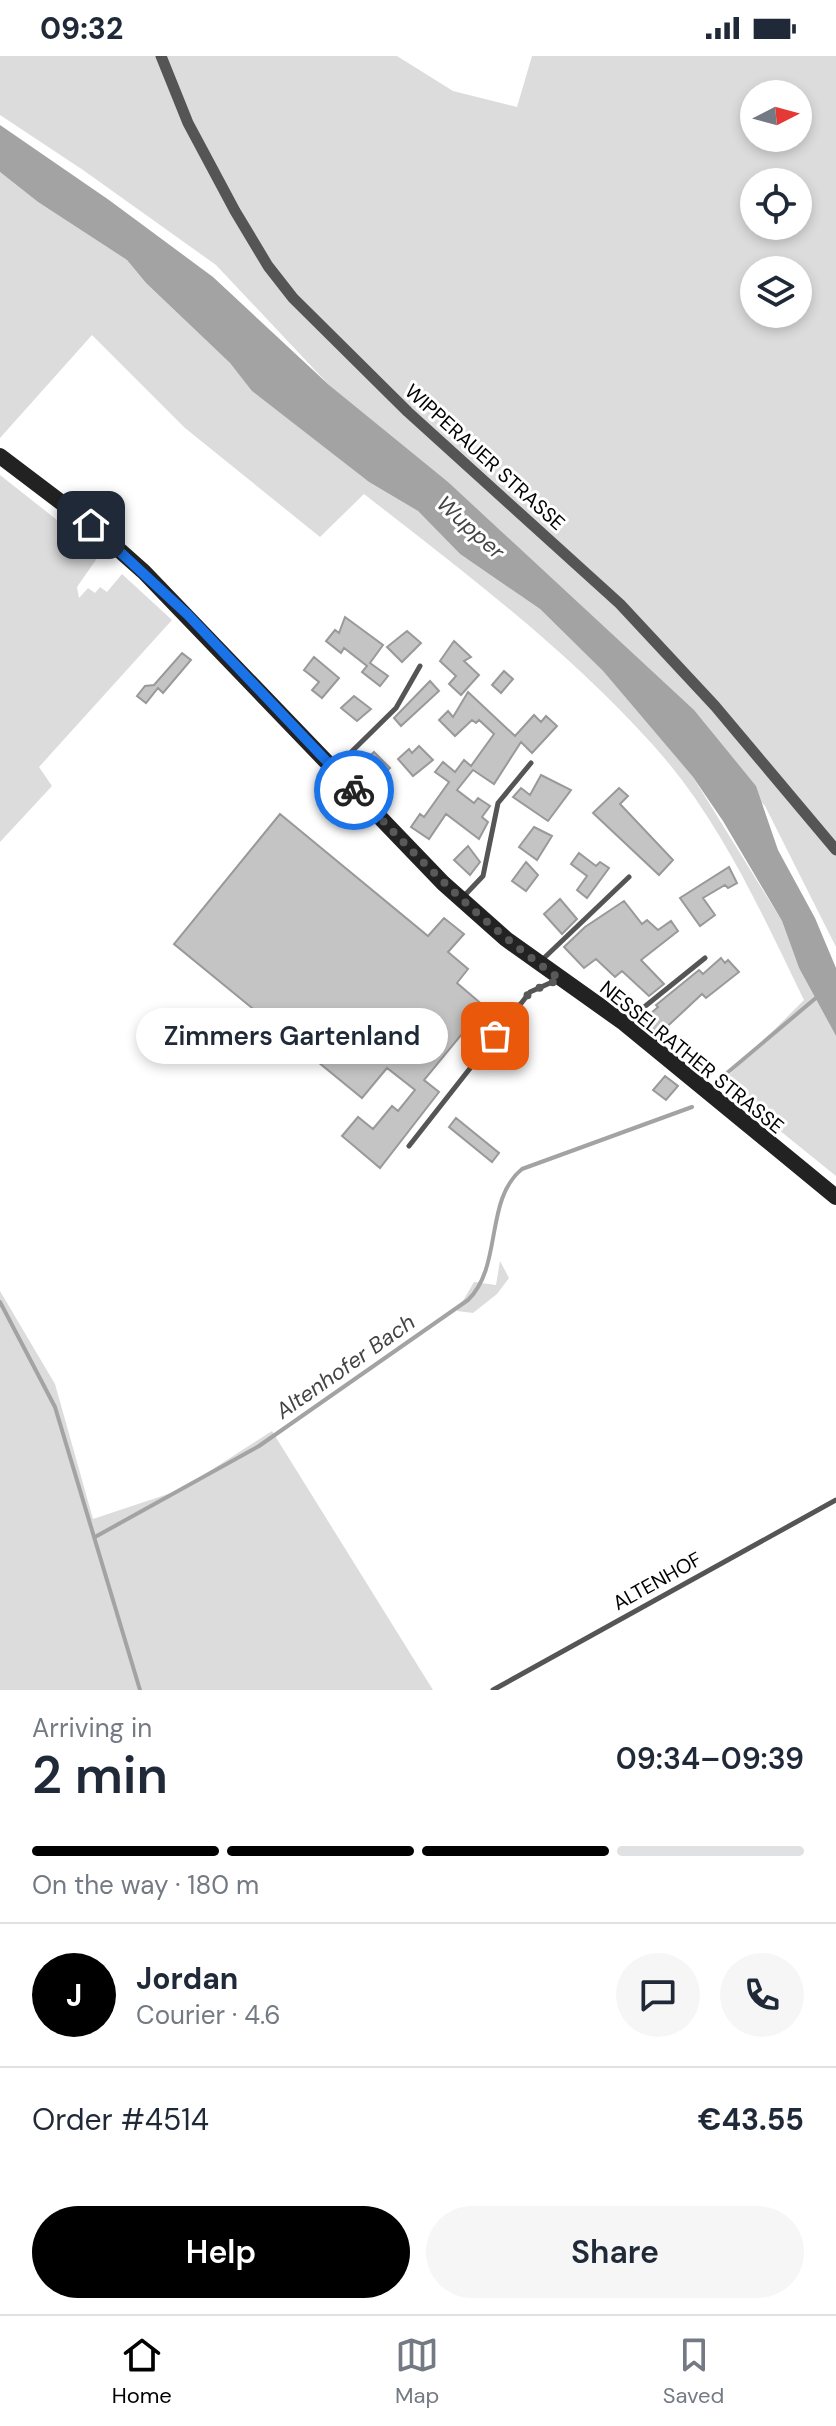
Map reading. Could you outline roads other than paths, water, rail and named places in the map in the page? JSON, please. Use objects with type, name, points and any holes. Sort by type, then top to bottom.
[{"type":"main road","name":"NESSELRATHER STRASSE","points":[[0,456],[91,525],[144,572],[461,899],[538,964],[624,1023],[836,1197]]},
{"type":"street","name":"WIPPERAUER STRASSE","points":[[161,56],[182,111],[235,211],[268,266],[293,298],[397,402],[620,604],[746,741],[836,850]]},
{"type":"lane","points":[[335,769],[396,708],[420,666]]},
{"type":"lane","points":[[461,899],[483,876],[498,803],[531,763]]},
{"type":"lane","points":[[538,964],[629,877]]},
{"type":"lane","points":[[624,1023],[705,958]]},
{"type":"lane","points":[[409,1146],[530,992],[560,979]]},
{"type":"lane","name":"ALTENHOF","points":[[493,1690],[836,1500]]},
{"type":"water","name":"Wupper","points":[[0,125],[213,277],[329,385],[448,482],[694,710],[756,786],[778,850],[815,918],[836,968],[836,1036],[799,968],[782,921],[723,821],[693,777],[603,671],[540,609],[460,554],[418,511],[369,482],[252,391],[230,363],[146,283],[127,260],[38,202],[0,172]]},
{"type":"waterway","name":"Altenhofer Bach","points":[[727,1073],[817,997]]},
{"type":"waterway","name":"Altenhofer Bach","points":[[95,1537],[259,1446],[468,1300],[486,1270],[502,1198],[510,1182],[522,1169],[692,1107]]},
{"type":"waterway","points":[[0,1302],[55,1407],[140,1690]]},
{"type":"place","name":"Zimmers Gartenland","points":[[495,1036]]}]
